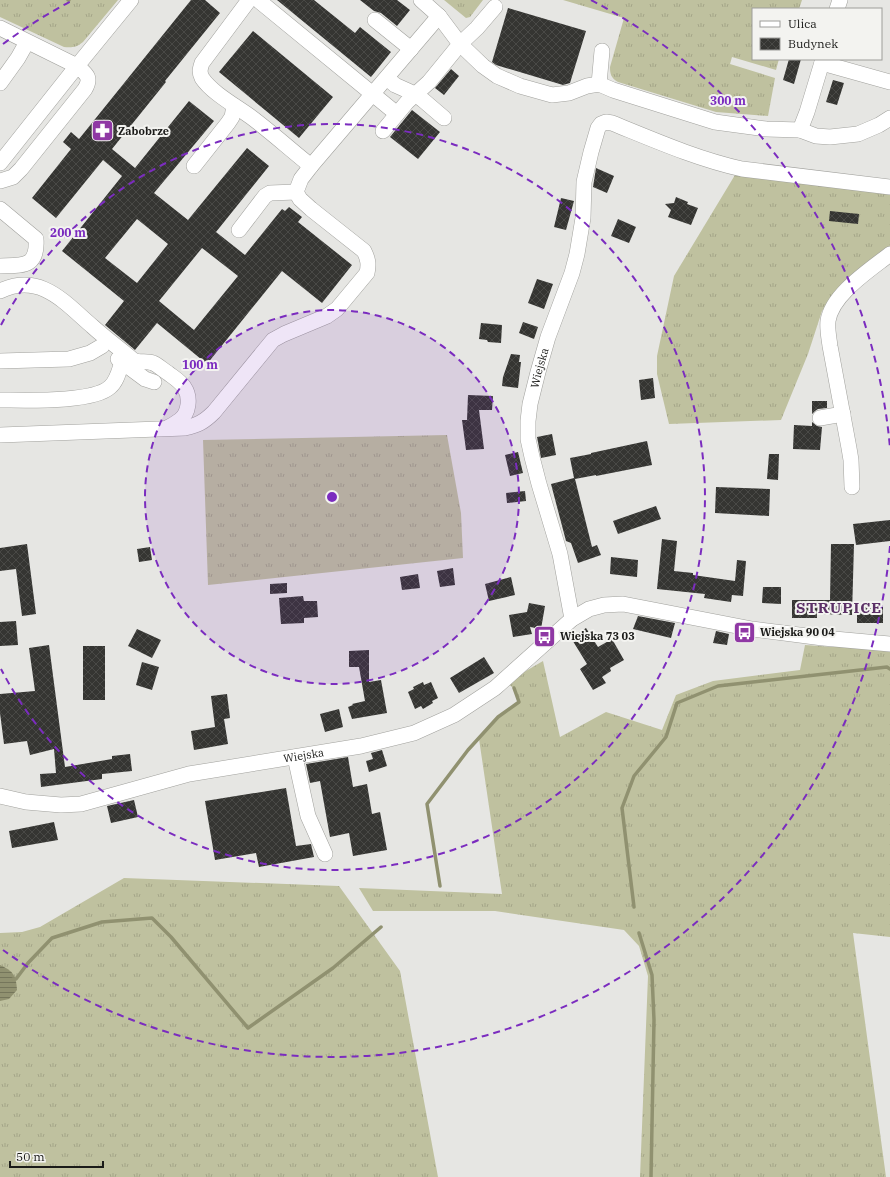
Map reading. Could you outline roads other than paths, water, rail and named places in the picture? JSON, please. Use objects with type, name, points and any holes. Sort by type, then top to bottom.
[{"type":"street","points":[[0,163],[131,0]]},
{"type":"street","points":[[249,0],[202,63],[199,71],[207,85],[311,166]]},
{"type":"street","points":[[258,0],[397,114]]},
{"type":"street","points":[[422,0],[439,16],[460,44],[483,66],[497,76],[520,86],[552,95],[561,95],[587,86],[599,84],[613,90],[715,122],[779,130],[800,130],[816,136],[830,137],[858,134],[879,125],[890,118]]},
{"type":"street","points":[[384,131],[407,102],[429,82],[460,44],[477,28],[495,7]]},
{"type":"street","points":[[296,192],[301,179],[311,166],[439,16]]},
{"type":"street","points":[[374,20],[411,49]]},
{"type":"street","points":[[0,28],[77,66],[85,72],[88,78],[88,84],[21,169],[13,177],[0,181]]},
{"type":"street","points":[[0,83],[18,58],[27,42]]},
{"type":"street","points":[[599,84],[602,51]]},
{"type":"street","points":[[800,130],[808,112],[822,61],[890,82]]},
{"type":"street","points":[[387,78],[395,85],[415,94],[444,118]]},
{"type":"street","points":[[194,166],[232,117],[234,106]]},
{"type":"street","name":"Wiejska","points":[[572,619],[560,554],[538,484],[532,458],[528,439],[528,421],[530,404],[548,337],[572,273],[577,254],[583,218],[584,182],[598,128],[601,124],[606,122],[612,123],[713,162],[734,168],[890,187]]},
{"type":"street","points":[[239,230],[270,193],[296,192]]},
{"type":"street","points":[[0,435],[185,428],[197,425],[207,420],[273,340],[327,316],[337,309],[367,273],[369,266],[368,258],[364,251],[300,199],[296,192]]},
{"type":"street","points":[[0,209],[36,240],[37,249],[32,261],[26,265],[0,266]]},
{"type":"street","points":[[852,487],[851,460],[830,346],[828,320],[836,303],[843,294],[854,283],[890,254]]},
{"type":"street","points":[[0,290],[19,284],[30,284],[49,291],[66,303],[134,361],[153,363],[174,377],[184,387],[188,395],[189,404],[186,412],[180,420],[166,428]]},
{"type":"street","points":[[54,306],[122,362],[145,379],[154,382]]},
{"type":"street","points":[[0,361],[69,360],[90,353],[102,346]]},
{"type":"street","points":[[0,400],[71,398],[97,394],[108,388],[114,382],[122,362]]},
{"type":"street","points":[[820,418],[843,414]]},
{"type":"street","name":"Wiejska","points":[[0,796],[26,802],[61,806],[81,804],[189,774],[361,746],[414,733],[454,715],[495,688],[572,619],[589,610],[604,605],[623,604],[752,629],[823,638],[890,644]]},
{"type":"street","points":[[295,757],[308,816],[325,854]]},
{"type":"waterway","points":[[634,907],[622,808],[634,776],[666,737],[677,703],[718,686],[887,667],[890,669]]},
{"type":"waterway","points":[[440,886],[427,804],[468,750],[498,717],[519,702],[514,688]]},
{"type":"waterway","points":[[13,979],[16,979],[28,963],[52,938],[102,922],[152,918],[171,937],[248,1028],[333,968],[381,927]]},
{"type":"waterway","points":[[639,933],[652,975],[654,1020],[651,1177]]},
{"type":"place","name":"Zabobrze","points":[[103,131]]},
{"type":"place","name":"Wiejska 90 04","points":[[745,632]]},
{"type":"place","name":"Wiejska 73 03","points":[[545,636]]},
{"type":"district","name":"STRUPICE","points":[[839,608]]}]
